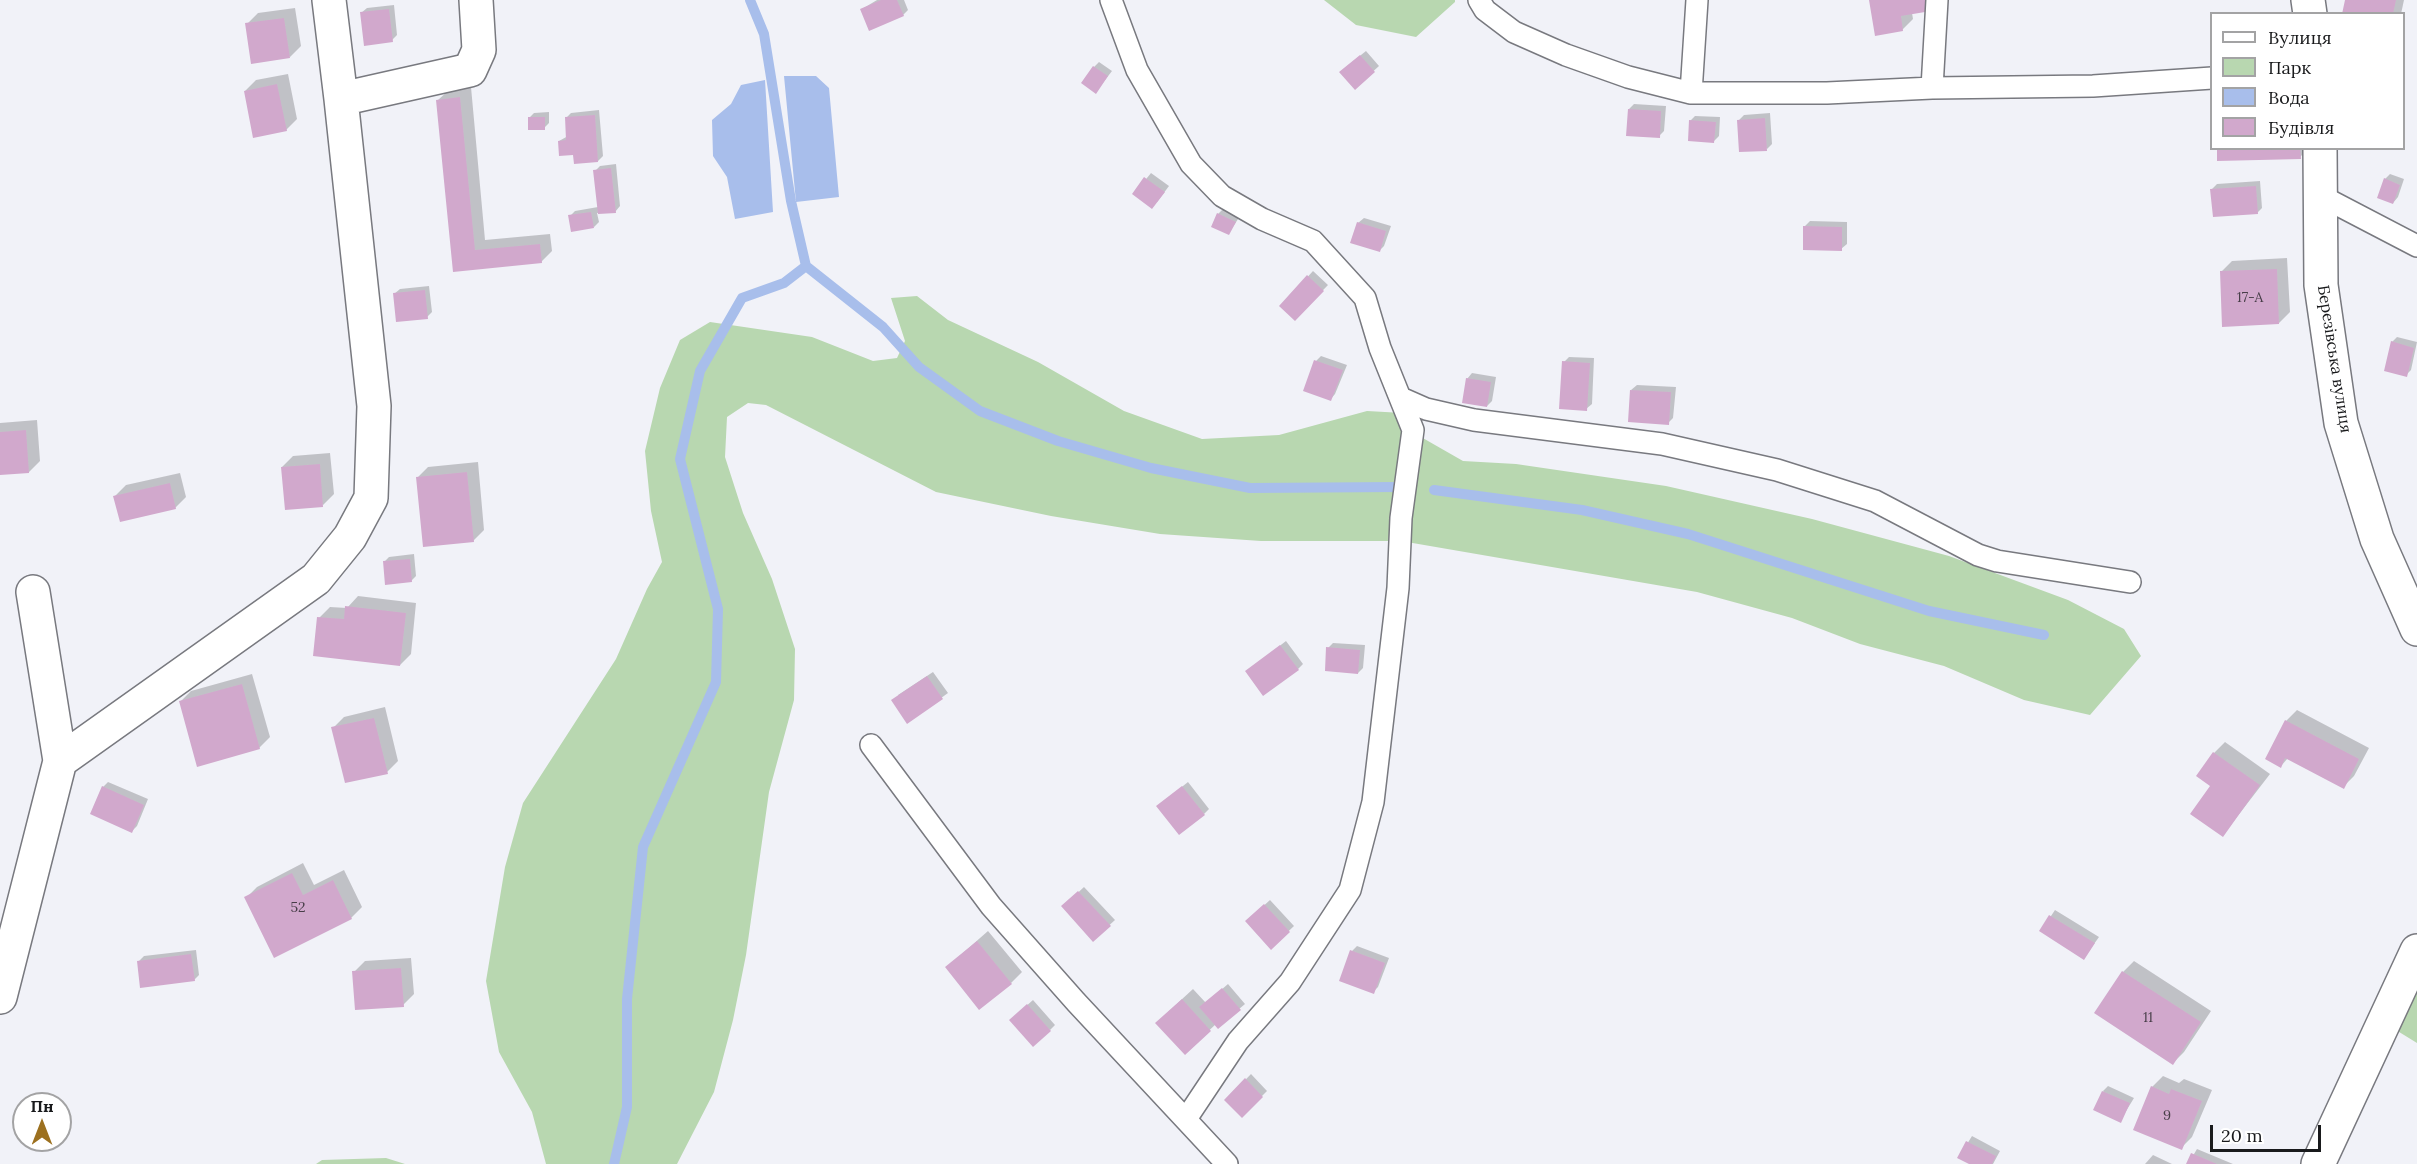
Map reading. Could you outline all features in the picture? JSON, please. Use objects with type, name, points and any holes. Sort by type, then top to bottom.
[{"type":"street","points":[[60,761],[316,579],[350,537],[371,498],[374,406],[329,0]]},
{"type":"street","points":[[341,99],[470,70],[479,50],[476,0]]},
{"type":"street","name":"Березівська вулиця","points":[[2320,150],[2321,285],[2341,423],[2376,539],[2417,628]]},
{"type":"street","points":[[0,997],[60,761],[33,592]]},
{"type":"street","points":[[2319,1164],[2417,951]]},
{"type":"lane","points":[[1112,0],[1137,70],[1191,164],[1221,196],[1262,219],[1313,241],[1365,298],[1380,348],[1413,430],[1401,518],[1398,588],[1373,802],[1350,890],[1290,982],[1238,1041],[1186,1119]]},
{"type":"lane","points":[[1479,0],[1485,10],[1514,32],[1566,56],[1628,77],[1691,93],[1827,93],[1932,88],[2093,86],[2210,78]]},
{"type":"lane","points":[[1691,93],[1697,0]]},
{"type":"lane","points":[[1932,88],[1937,0]]},
{"type":"lane","points":[[2321,196],[2417,246]]},
{"type":"lane","points":[[1401,398],[1426,409],[1474,420],[1662,444],[1777,470],[1875,501],[1978,555],[1997,561],[2130,582]]},
{"type":"lane","points":[[871,745],[991,906],[1227,1164]]},
{"type":"green space","points":[[1324,0],[1455,0],[1455,2],[1416,37],[1356,25]]},
{"type":"green space","points":[[917,296],[948,320],[1038,362],[1124,411],[1202,439],[1279,435],[1367,411],[1403,413],[1421,437],[1463,461],[1516,464],[1666,486],[1812,519],[1949,556],[2068,600],[2124,629],[2141,656],[2090,715],[2024,700],[1944,666],[1860,644],[1792,618],[1697,592],[1401,541],[1261,541],[1160,534],[1051,516],[936,492],[766,405],[748,403],[727,417],[725,457],[743,513],[772,579],[795,649],[794,700],[769,792],[746,955],[733,1020],[714,1092],[677,1164],[546,1164],[532,1112],[499,1052],[486,981],[505,867],[523,803],[616,659],[647,589],[662,562],[651,511],[645,451],[660,388],[680,340],[710,322],[812,337],[873,361],[897,358],[905,341],[891,298]]},
{"type":"green space","points":[[2417,943],[2417,1043],[2378,1019]]},
{"type":"green space","points":[[386,1158],[405,1164],[316,1164],[322,1160]]},
{"type":"water","points":[[784,76],[816,76],[829,88],[839,197],[796,202]]},
{"type":"water","points":[[765,80],[773,212],[735,219],[727,177],[713,156],[712,120],[731,104],[741,85]]},
{"type":"building","points":[[881,0],[897,0],[904,16],[869,31],[860,9]]},
{"type":"building","points":[[1869,0],[1929,0],[1931,11],[1901,16],[1903,31],[1875,36]]},
{"type":"building","points":[[2345,0],[2396,0],[2393,12],[2342,12]]},
{"type":"building","points":[[389,9],[393,42],[364,46],[360,12]]},
{"type":"building","points":[[284,18],[290,58],[251,64],[245,23]]},
{"type":"building","points":[[1360,55],[1375,72],[1355,90],[1339,72]]},
{"type":"building","points":[[1093,66],[1108,76],[1096,94],[1081,83]]},
{"type":"building","points":[[277,84],[287,131],[253,138],[244,91]]},
{"type":"building","points":[[460,97],[475,250],[540,244],[542,263],[453,272],[436,100]]},
{"type":"building","points":[[1628,109],[1661,111],[1660,138],[1626,136]]},
{"type":"building","points":[[595,115],[598,162],[574,164],[573,155],[559,156],[558,141],[566,140],[565,117]]},
{"type":"building","points":[[528,117],[545,117],[545,130],[528,130]]},
{"type":"building","points":[[1765,118],[1767,151],[1739,152],[1737,120]]},
{"type":"building","points":[[1689,120],[1716,122],[1714,143],[1688,141]]},
{"type":"building","points":[[2217,150],[2300,150],[2301,159],[2217,161]]},
{"type":"building","points":[[611,168],[616,213],[598,214],[593,170]]},
{"type":"building","points":[[1144,177],[1165,192],[1152,209],[1132,194]]},
{"type":"building","points":[[2384,178],[2400,185],[2393,204],[2377,198]]},
{"type":"building","points":[[2256,186],[2258,214],[2213,217],[2210,189]]},
{"type":"building","points":[[591,212],[594,228],[571,232],[568,215]]},
{"type":"building","points":[[1217,213],[1236,222],[1229,235],[1211,227]]},
{"type":"building","points":[[1357,222],[1386,231],[1380,252],[1350,243]]},
{"type":"building","points":[[1803,226],[1842,227],[1842,251],[1803,250]]},
{"type":"building","points":[[2277,269],[2279,324],[2222,327],[2220,271]]},
{"type":"building","points":[[1307,275],[1324,291],[1295,321],[1279,306]]},
{"type":"building","points":[[425,290],[428,319],[396,322],[393,293]]},
{"type":"building","points":[[2391,341],[2414,348],[2407,377],[2384,371]]},
{"type":"building","points":[[1314,360],[1343,370],[1331,401],[1303,391]]},
{"type":"building","points":[[1562,361],[1590,363],[1587,411],[1559,409]]},
{"type":"building","points":[[1466,378],[1491,382],[1487,407],[1462,403]]},
{"type":"building","points":[[1630,390],[1671,392],[1669,425],[1628,422]]},
{"type":"building","points":[[26,430],[29,473],[0,475],[0,432]]},
{"type":"building","points":[[320,464],[323,507],[285,510],[281,467]]},
{"type":"building","points":[[467,472],[474,542],[423,547],[416,477]]},
{"type":"building","points":[[170,483],[176,509],[120,522],[113,496]]},
{"type":"building","points":[[410,559],[412,582],[385,585],[383,561]]},
{"type":"building","points":[[345,606],[406,613],[400,666],[313,656],[317,617],[344,619]]},
{"type":"building","points":[[1280,645],[1299,670],[1263,696],[1245,671]]},
{"type":"building","points":[[1326,647],[1360,650],[1358,674],[1325,671]]},
{"type":"building","points":[[927,676],[943,699],[907,724],[891,700]]},
{"type":"building","points":[[242,684],[260,749],[197,767],[179,701]]},
{"type":"building","points":[[374,718],[388,774],[345,783],[331,727]]},
{"type":"building","points":[[2285,720],[2359,759],[2344,789],[2285,758],[2281,768],[2265,759]]},
{"type":"building","points":[[2213,752],[2260,785],[2223,837],[2190,814],[2210,786],[2196,776]]},
{"type":"building","points":[[102,786],[144,805],[132,833],[90,814]]},
{"type":"building","points":[[1182,786],[1205,815],[1179,835],[1156,806]]},
{"type":"building","points":[[292,873],[303,895],[333,880],[352,919],[274,958],[244,897]]},
{"type":"building","points":[[1078,891],[1111,926],[1093,942],[1061,906]]},
{"type":"building","points":[[1264,904],[1290,932],[1271,950],[1245,921]]},
{"type":"building","points":[[2049,915],[2095,943],[2084,960],[2039,931]]},
{"type":"building","points":[[977,941],[1012,984],[979,1010],[945,967]]},
{"type":"building","points":[[1350,950],[1385,963],[1374,994],[1339,981]]},
{"type":"building","points":[[191,954],[195,981],[140,988],[137,961]]},
{"type":"building","points":[[401,968],[404,1007],[355,1010],[352,971]]},
{"type":"building","points":[[2122,971],[2201,1022],[2173,1065],[2094,1013]]},
{"type":"building","points":[[1222,988],[1241,1010],[1218,1029],[1199,1007]]},
{"type":"building","points":[[1182,999],[1211,1031],[1185,1055],[1155,1023]]},
{"type":"building","points":[[1027,1004],[1051,1031],[1033,1047],[1009,1020]]},
{"type":"building","points":[[1245,1078],[1263,1097],[1242,1118],[1224,1100]]},
{"type":"building","points":[[2151,1086],[2169,1094],[2171,1089],[2202,1101],[2182,1150],[2133,1130]]},
{"type":"building","points":[[2102,1091],[2130,1103],[2121,1123],[2093,1110]]},
{"type":"building","points":[[1966,1141],[1996,1156],[1992,1164],[1969,1164],[1957,1158]]},
{"type":"building","points":[[2191,1153],[2217,1164],[2186,1164]]},
{"type":"waterway","points":[[614,1164],[627,1107],[627,999],[643,847],[716,682],[718,609],[680,459],[700,371],[742,298],[784,283],[806,266],[791,201],[764,34],[750,0]]},
{"type":"waterway","points":[[806,266],[883,327],[919,367],[980,411],[1058,441],[1151,468],[1250,488],[1399,487]]},
{"type":"waterway","points":[[1434,490],[1582,510],[1688,534],[1929,611],[2044,635]]}]
